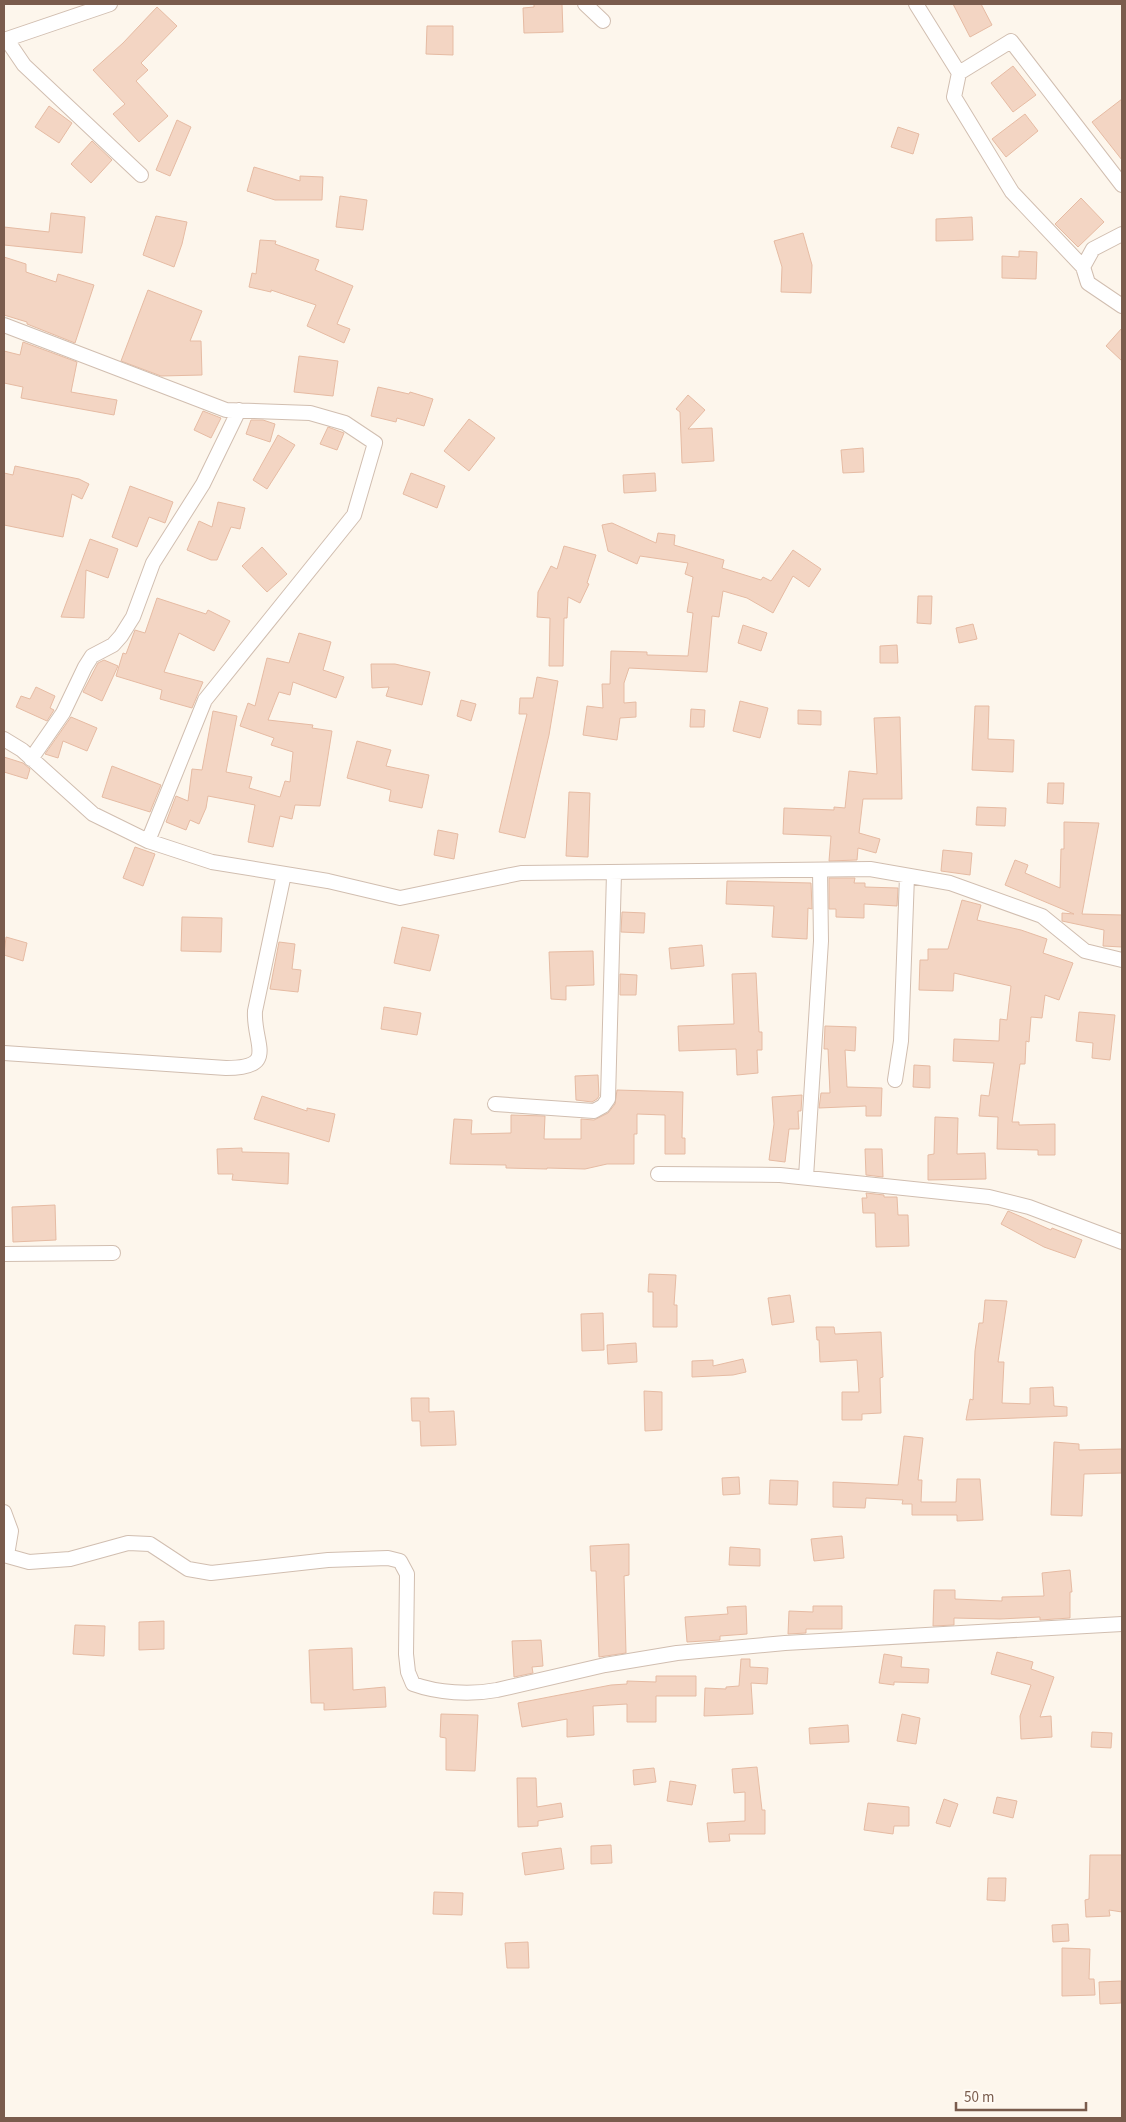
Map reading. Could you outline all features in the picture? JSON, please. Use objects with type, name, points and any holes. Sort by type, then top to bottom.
[{"type":"street","points":[[110,4],[6,40],[24,65],[140,175]]},
{"type":"street","points":[[585,4],[603,22]]},
{"type":"street","points":[[916,4],[959,72],[954,97],[1012,192],[1083,266],[1088,283],[1122,306]]},
{"type":"street","points":[[959,72],[1011,41],[1122,186]]},
{"type":"street","points":[[1083,266],[1092,249],[1122,234]]},
{"type":"street","points":[[4,326],[226,410],[310,413],[345,423],[375,443],[354,515],[205,700],[148,841]]},
{"type":"street","points":[[32,759],[63,714],[92,656],[113,645],[133,617],[153,563],[203,484],[239,410]]},
{"type":"street","points":[[4,739],[32,759],[93,814],[148,841],[212,862],[328,881],[400,898],[521,873],[870,869],[950,883],[1042,916],[1085,951],[1122,960]]},
{"type":"street","points":[[806,1177],[821,941],[820,870]]},
{"type":"street","points":[[495,1104],[594,1111],[604,1106],[608,1099],[614,873]]},
{"type":"street","points":[[4,1053],[226,1068],[245,1068],[256,1061],[260,1056],[261,1047],[256,1032],[255,1010],[284,874]]},
{"type":"street","points":[[895,1080],[901,1041],[907,876]]},
{"type":"street","points":[[658,1174],[734,1174],[806,1177],[989,1197],[1029,1206],[1122,1242]]},
{"type":"street","points":[[4,1254],[113,1253]]},
{"type":"street","points":[[4,1512],[11,1531],[6,1555],[29,1562],[70,1559],[128,1543],[150,1544],[188,1568],[211,1573],[345,1559],[388,1558],[400,1561],[407,1574],[406,1654],[408,1672],[412,1684],[426,1689],[455,1692],[497,1690],[605,1665],[677,1653],[785,1643],[1122,1624]]},
{"type":"building","points":[[534,4],[562,4],[563,32],[524,33],[523,8],[534,7]]},
{"type":"building","points":[[953,4],[981,4],[992,25],[970,37]]},
{"type":"building","points":[[157,7],[177,26],[141,63],[148,70],[136,81],[168,116],[139,142],[113,114],[125,104],[93,70],[123,43]]},
{"type":"building","points":[[427,26],[453,26],[453,55],[426,54]]},
{"type":"building","points":[[1013,66],[1036,95],[1013,112],[991,83]]},
{"type":"building","points":[[1122,99],[1122,160],[1092,122]]},
{"type":"building","points":[[49,106],[72,123],[59,143],[35,127]]},
{"type":"building","points":[[1025,114],[1038,131],[1006,157],[992,139]]},
{"type":"building","points":[[177,120],[191,127],[170,176],[156,170]]},
{"type":"building","points":[[898,127],[919,134],[913,154],[891,147]]},
{"type":"building","points":[[92,141],[112,160],[91,183],[71,164]]},
{"type":"building","points":[[254,167],[300,181],[300,176],[323,177],[322,200],[275,200],[247,191]]},
{"type":"building","points":[[340,196],[367,200],[363,230],[336,227]]},
{"type":"building","points":[[1081,198],[1104,222],[1078,247],[1055,224]]},
{"type":"building","points":[[51,213],[85,217],[82,253],[4,245],[4,227],[49,232]]},
{"type":"building","points":[[156,216],[187,222],[174,267],[143,255]]},
{"type":"building","points":[[972,217],[973,240],[936,241],[936,219]]},
{"type":"building","points":[[803,233],[812,265],[811,293],[781,292],[782,267],[774,241]]},
{"type":"building","points":[[260,240],[276,241],[275,244],[319,260],[315,270],[353,286],[337,324],[350,329],[344,343],[307,326],[316,305],[271,290],[271,292],[249,287],[252,273],[256,274]]},
{"type":"building","points":[[1019,251],[1037,252],[1036,279],[1002,278],[1002,256],[1019,257]]},
{"type":"building","points":[[4,257],[26,264],[26,272],[56,282],[58,274],[94,285],[75,343],[27,324],[27,322],[4,315]]},
{"type":"building","points":[[148,290],[202,311],[190,341],[201,341],[202,375],[161,376],[121,361]]},
{"type":"building","points":[[1122,328],[1122,361],[1106,346]]},
{"type":"building","points":[[23,342],[77,362],[71,392],[117,400],[114,415],[21,398],[23,387],[4,383],[4,351],[20,355]]},
{"type":"building","points":[[299,356],[338,361],[333,396],[294,392]]},
{"type":"building","points":[[378,387],[409,394],[410,392],[433,399],[424,426],[397,418],[396,422],[371,416]]},
{"type":"building","points":[[688,395],[705,410],[688,429],[712,428],[714,461],[682,463],[680,412],[676,409]]},
{"type":"building","points":[[203,411],[221,418],[211,438],[194,430]]},
{"type":"building","points":[[469,419],[495,438],[469,471],[444,451]]},
{"type":"building","points":[[251,420],[263,420],[275,424],[270,442],[246,434]]},
{"type":"building","points":[[328,427],[344,433],[337,450],[320,444]]},
{"type":"building","points":[[278,435],[295,445],[267,489],[253,480]]},
{"type":"building","points":[[863,448],[864,472],[843,473],[841,450]]},
{"type":"building","points":[[15,466],[79,479],[89,484],[82,499],[72,494],[63,537],[4,525],[4,473],[13,475]]},
{"type":"building","points":[[411,473],[445,486],[437,508],[403,494]]},
{"type":"building","points":[[655,473],[656,491],[624,493],[623,475]]},
{"type":"building","points":[[130,486],[173,502],[165,523],[149,517],[137,547],[112,537]]},
{"type":"building","points":[[218,502],[245,508],[240,529],[231,527],[217,560],[211,560],[187,550],[199,521],[212,527]]},
{"type":"building","points":[[612,523],[656,543],[658,533],[675,535],[674,545],[724,560],[722,568],[761,580],[763,577],[771,581],[793,550],[821,569],[809,587],[793,576],[773,613],[747,598],[723,591],[719,617],[712,616],[707,672],[629,668],[624,683],[624,703],[636,702],[636,717],[620,718],[617,740],[583,735],[587,706],[603,708],[602,684],[610,684],[611,651],[647,652],[647,655],[688,656],[693,613],[687,612],[693,577],[685,574],[688,563],[640,556],[637,564],[608,551],[602,525]]},
{"type":"building","points":[[90,539],[118,549],[108,578],[86,570],[84,618],[61,617]]},
{"type":"building","points":[[564,546],[596,555],[587,583],[589,584],[580,603],[568,597],[567,618],[564,618],[563,666],[549,666],[550,618],[537,617],[538,592],[551,566],[557,569]]},
{"type":"building","points":[[262,547],[287,574],[267,592],[242,566]]},
{"type":"building","points":[[918,596],[932,596],[931,624],[917,623]]},
{"type":"building","points":[[157,598],[206,614],[208,610],[230,621],[214,651],[179,633],[164,672],[203,682],[192,708],[160,699],[162,690],[116,676],[123,653],[126,654],[135,630],[145,633]]},
{"type":"building","points":[[973,624],[977,639],[959,643],[956,628]]},
{"type":"building","points":[[743,625],[767,633],[761,651],[738,643]]},
{"type":"building","points":[[299,633],[331,642],[323,670],[344,677],[336,698],[293,682],[290,695],[279,692],[268,720],[313,725],[312,728],[332,731],[320,806],[295,805],[292,819],[280,816],[273,847],[248,842],[255,805],[208,796],[206,808],[199,824],[190,820],[186,830],[166,822],[176,796],[188,801],[192,769],[202,770],[213,711],[237,716],[226,772],[252,777],[249,788],[280,797],[285,781],[290,782],[293,752],[271,745],[274,738],[240,726],[248,703],[255,706],[267,658],[289,663]]},
{"type":"building","points":[[897,645],[898,663],[880,663],[880,646]]},
{"type":"building","points":[[104,660],[118,666],[102,701],[83,692],[98,663]]},
{"type":"building","points":[[371,664],[395,664],[430,672],[422,705],[386,696],[389,687],[372,688]]},
{"type":"building","points":[[537,677],[558,681],[549,735],[525,838],[499,832],[527,714],[519,714],[520,698],[533,698]]},
{"type":"building","points":[[36,687],[55,696],[50,708],[54,710],[47,721],[16,707],[21,696],[30,699]]},
{"type":"building","points":[[461,700],[476,704],[471,721],[457,716]]},
{"type":"building","points":[[740,701],[768,708],[760,738],[733,731]]},
{"type":"building","points":[[975,706],[989,706],[988,739],[1014,740],[1013,772],[972,770]]},
{"type":"building","points":[[691,709],[705,710],[704,727],[690,727]]},
{"type":"building","points":[[798,710],[821,711],[821,725],[798,724]]},
{"type":"building","points":[[71,717],[97,728],[87,751],[63,741],[58,758],[45,754]]},
{"type":"building","points":[[900,717],[902,799],[863,799],[859,833],[880,839],[876,853],[858,848],[857,860],[829,861],[831,836],[783,834],[784,808],[834,810],[834,807],[845,808],[849,771],[877,774],[874,718]]},
{"type":"building","points":[[357,741],[391,750],[386,766],[429,775],[422,808],[389,801],[391,790],[347,778]]},
{"type":"building","points":[[4,757],[23,763],[30,769],[27,779],[4,772]]},
{"type":"building","points":[[112,766],[161,785],[150,812],[102,797]]},
{"type":"building","points":[[1048,783],[1064,783],[1063,804],[1047,803]]},
{"type":"building","points":[[569,792],[590,793],[588,857],[566,856]]},
{"type":"building","points":[[977,807],[1006,808],[1005,826],[976,825]]},
{"type":"building","points":[[1064,822],[1099,823],[1082,914],[1122,915],[1122,947],[1103,946],[1104,930],[1062,921],[1062,913],[1074,914],[1005,885],[1015,860],[1028,865],[1025,873],[1060,888],[1061,849],[1064,849]]},
{"type":"building","points":[[438,830],[458,834],[454,859],[434,855]]},
{"type":"building","points":[[135,847],[155,854],[143,886],[123,878]]},
{"type":"building","points":[[943,850],[972,853],[970,875],[941,871]]},
{"type":"building","points":[[829,878],[855,878],[854,883],[865,883],[865,887],[898,888],[897,906],[864,904],[864,918],[836,917],[836,909],[829,909]]},
{"type":"building","points":[[727,881],[811,883],[812,909],[808,908],[807,939],[772,937],[774,906],[726,904]]},
{"type":"building","points":[[962,900],[981,905],[977,920],[1021,930],[1047,939],[1043,953],[1073,963],[1059,1000],[1045,995],[1042,1018],[1031,1017],[1029,1042],[1026,1041],[1025,1064],[1020,1064],[1012,1122],[1019,1122],[1019,1125],[1055,1124],[1055,1155],[1038,1155],[1038,1150],[997,1149],[998,1117],[979,1116],[981,1095],[989,1096],[994,1063],[953,1061],[954,1039],[999,1041],[1000,1019],[1007,1020],[1011,986],[954,973],[953,991],[919,990],[920,960],[928,960],[928,949],[948,949]]},
{"type":"building","points":[[622,912],[645,913],[644,933],[621,932]]},
{"type":"building","points":[[182,917],[222,918],[221,952],[181,951]]},
{"type":"building","points":[[402,927],[439,935],[430,971],[394,963]]},
{"type":"building","points":[[6,937],[27,943],[23,961],[4,955]]},
{"type":"building","points":[[279,942],[295,944],[292,969],[301,970],[298,992],[270,989]]},
{"type":"building","points":[[702,945],[704,966],[671,969],[669,948]]},
{"type":"building","points":[[593,951],[594,985],[566,986],[566,1000],[551,999],[549,952]]},
{"type":"building","points":[[756,973],[759,1032],[762,1032],[762,1050],[757,1050],[758,1073],[737,1075],[736,1049],[679,1051],[678,1026],[734,1024],[732,974]]},
{"type":"building","points":[[620,974],[637,975],[636,995],[620,995]]},
{"type":"building","points":[[384,1007],[421,1013],[417,1035],[381,1029]]},
{"type":"building","points":[[1079,1012],[1115,1015],[1110,1060],[1092,1058],[1093,1043],[1076,1041]]},
{"type":"building","points":[[825,1026],[856,1027],[855,1051],[845,1050],[847,1087],[882,1088],[881,1116],[866,1116],[866,1106],[819,1108],[821,1093],[830,1093],[828,1049],[824,1049]]},
{"type":"building","points":[[914,1065],[930,1066],[930,1088],[913,1087]]},
{"type":"building","points":[[598,1075],[599,1096],[597,1099],[592,1102],[576,1100],[575,1076]]},
{"type":"building","points":[[617,1090],[683,1092],[682,1138],[685,1138],[685,1154],[665,1154],[665,1115],[637,1114],[637,1134],[634,1134],[634,1164],[607,1164],[585,1169],[547,1169],[506,1168],[506,1165],[450,1164],[454,1119],[472,1120],[471,1134],[511,1133],[511,1115],[545,1116],[544,1139],[581,1139],[581,1119],[594,1120],[608,1113],[615,1104]]},
{"type":"building","points":[[802,1095],[801,1111],[798,1111],[799,1129],[789,1129],[785,1162],[769,1160],[774,1124],[772,1097]]},
{"type":"building","points":[[262,1096],[307,1111],[307,1108],[335,1114],[329,1142],[254,1119]]},
{"type":"building","points":[[935,1117],[958,1118],[957,1154],[985,1153],[986,1179],[928,1180],[928,1155],[934,1154]]},
{"type":"building","points":[[242,1148],[242,1152],[289,1153],[288,1184],[232,1180],[233,1174],[218,1174],[217,1149]]},
{"type":"building","points":[[865,1149],[882,1149],[883,1177],[866,1175]]},
{"type":"building","points":[[866,1193],[884,1195],[884,1197],[897,1197],[898,1215],[908,1215],[909,1246],[876,1247],[875,1213],[863,1213],[862,1198],[867,1198]]},
{"type":"building","points":[[55,1205],[56,1240],[13,1242],[12,1207]]},
{"type":"building","points":[[1008,1211],[1051,1230],[1052,1228],[1082,1240],[1075,1258],[1044,1247],[1001,1224]]},
{"type":"building","points":[[649,1274],[676,1275],[674,1305],[677,1305],[677,1327],[653,1327],[653,1292],[648,1292]]},
{"type":"building","points":[[790,1295],[794,1322],[772,1325],[768,1298]]},
{"type":"building","points":[[985,1300],[1007,1301],[998,1362],[1004,1362],[1002,1403],[1030,1404],[1030,1388],[1053,1387],[1054,1406],[1067,1407],[1067,1416],[966,1420],[970,1399],[973,1400],[975,1351],[979,1323],[983,1323]]},
{"type":"building","points":[[603,1313],[604,1350],[582,1351],[581,1314]]},
{"type":"building","points":[[816,1327],[834,1327],[835,1334],[881,1332],[883,1377],[880,1378],[881,1413],[862,1414],[862,1420],[842,1420],[842,1392],[859,1392],[857,1360],[820,1362],[819,1340],[817,1340]]},
{"type":"building","points":[[636,1343],[637,1362],[608,1364],[607,1345]]},
{"type":"building","points":[[743,1359],[746,1372],[733,1375],[692,1377],[692,1361],[713,1360],[713,1366]]},
{"type":"building","points":[[644,1391],[662,1392],[662,1430],[645,1431]]},
{"type":"building","points":[[411,1398],[429,1398],[429,1412],[454,1411],[456,1445],[421,1446],[420,1421],[412,1421]]},
{"type":"building","points":[[904,1436],[923,1438],[918,1480],[922,1480],[921,1502],[956,1502],[957,1479],[980,1479],[983,1520],[957,1521],[957,1515],[912,1515],[912,1504],[902,1504],[903,1500],[866,1498],[865,1508],[833,1507],[833,1482],[898,1485]]},
{"type":"building","points":[[1054,1442],[1079,1444],[1079,1450],[1122,1449],[1122,1473],[1084,1474],[1082,1516],[1051,1515]]},
{"type":"building","points":[[739,1477],[740,1494],[723,1495],[722,1478]]},
{"type":"building","points":[[770,1480],[798,1481],[797,1505],[769,1504]]},
{"type":"building","points":[[842,1536],[844,1558],[814,1561],[811,1539]]},
{"type":"building","points":[[629,1544],[629,1575],[624,1576],[626,1653],[599,1657],[596,1571],[591,1571],[590,1546]]},
{"type":"building","points":[[730,1547],[760,1549],[760,1566],[729,1565]]},
{"type":"building","points":[[1070,1570],[1072,1592],[1070,1592],[1070,1618],[1040,1620],[1040,1617],[1000,1619],[954,1618],[954,1625],[933,1626],[934,1590],[955,1590],[955,1599],[1002,1601],[1002,1597],[1044,1596],[1042,1573]]},
{"type":"building","points":[[746,1606],[747,1634],[720,1636],[720,1640],[687,1642],[685,1617],[728,1614],[727,1607]]},
{"type":"building","points":[[813,1606],[842,1606],[842,1629],[806,1629],[806,1633],[788,1634],[789,1611],[813,1612]]},
{"type":"building","points":[[164,1621],[164,1649],[139,1650],[139,1622]]},
{"type":"building","points":[[75,1625],[105,1626],[104,1656],[73,1654]]},
{"type":"building","points":[[541,1640],[543,1666],[532,1667],[533,1673],[514,1677],[512,1641]]},
{"type":"building","points":[[352,1648],[353,1690],[385,1687],[386,1707],[324,1710],[324,1703],[311,1703],[309,1650]]},
{"type":"building","points":[[997,1652],[1033,1662],[1031,1669],[1054,1677],[1040,1717],[1051,1716],[1052,1737],[1021,1739],[1020,1716],[1031,1685],[991,1674]]},
{"type":"building","points":[[884,1654],[902,1657],[901,1667],[929,1669],[928,1683],[894,1682],[894,1685],[879,1683]]},
{"type":"building","points":[[741,1659],[750,1659],[750,1667],[768,1668],[767,1684],[751,1683],[753,1714],[704,1716],[705,1688],[726,1689],[726,1687],[739,1686]]},
{"type":"building","points":[[656,1676],[696,1676],[696,1696],[656,1696],[656,1722],[627,1722],[627,1704],[593,1706],[594,1735],[567,1737],[567,1719],[522,1727],[518,1703],[611,1685],[627,1684],[627,1681],[656,1682]]},
{"type":"building","points":[[441,1714],[478,1715],[475,1771],[446,1770],[446,1738],[440,1737]]},
{"type":"building","points":[[902,1714],[920,1718],[916,1744],[897,1741]]},
{"type":"building","points":[[848,1725],[849,1742],[810,1744],[809,1728]]},
{"type":"building","points":[[1092,1732],[1112,1733],[1111,1748],[1091,1747]]},
{"type":"building","points":[[757,1767],[762,1810],[765,1810],[765,1834],[729,1834],[730,1841],[709,1842],[707,1823],[745,1821],[745,1792],[734,1793],[732,1769]]},
{"type":"building","points":[[654,1768],[656,1782],[634,1785],[633,1770]]},
{"type":"building","points":[[517,1778],[536,1778],[537,1807],[561,1803],[563,1817],[538,1821],[538,1826],[518,1827]]},
{"type":"building","points":[[670,1781],[696,1785],[692,1805],[667,1801]]},
{"type":"building","points":[[997,1797],[1017,1801],[1013,1818],[993,1813]]},
{"type":"building","points":[[944,1799],[958,1804],[950,1827],[936,1823]]},
{"type":"building","points":[[868,1803],[909,1807],[909,1826],[894,1826],[893,1834],[864,1830]]},
{"type":"building","points":[[611,1845],[612,1863],[591,1864],[591,1846]]},
{"type":"building","points":[[561,1848],[564,1869],[525,1875],[522,1853]]},
{"type":"building","points":[[1090,1855],[1122,1855],[1122,1912],[1109,1910],[1110,1916],[1086,1917],[1085,1900],[1089,1899]]},
{"type":"building","points":[[988,1878],[1006,1878],[1005,1901],[987,1900]]},
{"type":"building","points":[[434,1892],[463,1893],[462,1915],[433,1914]]},
{"type":"building","points":[[1068,1924],[1069,1941],[1053,1942],[1052,1925]]},
{"type":"building","points":[[528,1942],[529,1968],[507,1968],[505,1943]]},
{"type":"building","points":[[1062,1948],[1090,1949],[1089,1979],[1094,1979],[1095,1995],[1062,1996]]},
{"type":"building","points":[[1121,1981],[1121,2003],[1100,2004],[1099,1982]]}]
